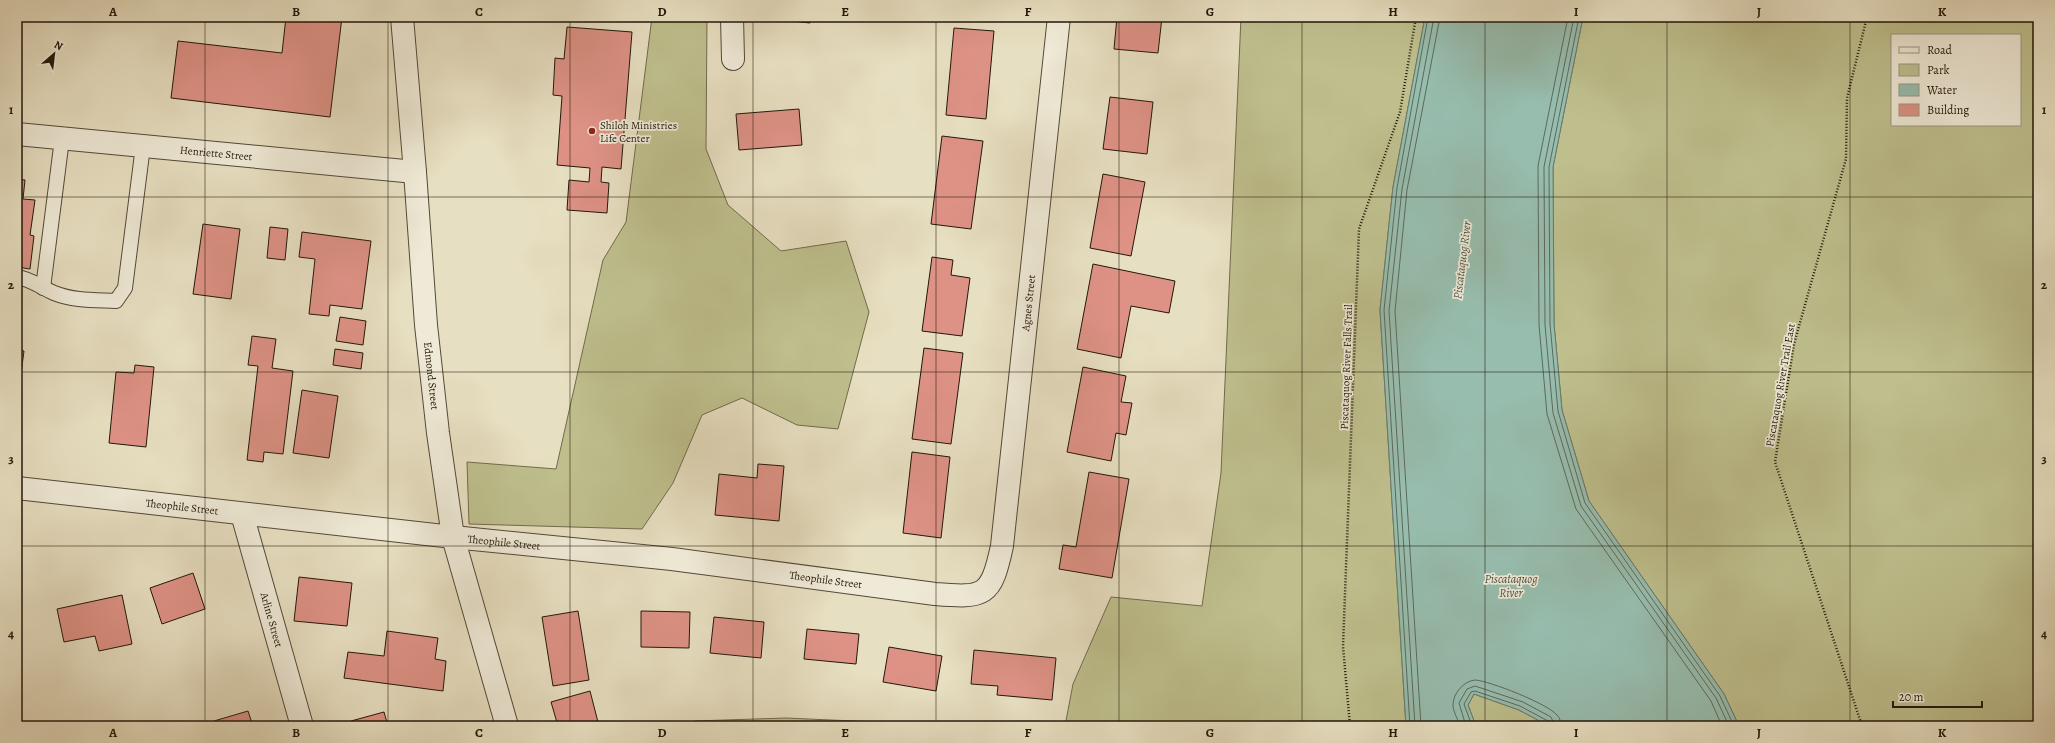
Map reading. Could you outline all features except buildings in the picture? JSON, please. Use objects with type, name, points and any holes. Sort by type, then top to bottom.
[{"type":"street","name":"Edmond Street","points":[[402,17],[426,325],[438,433],[453,537],[506,726]]},
{"type":"street","points":[[732,17],[733,59]]},
{"type":"street","name":"Agnes Street","points":[[987,586],[994,577],[1002,546],[1059,17]]},
{"type":"street","name":"Henriette Street","points":[[17,134],[415,172]]},
{"type":"street","name":"Theophile Street","points":[[17,488],[453,537],[672,559],[935,594],[968,597],[979,594],[987,586]]},
{"type":"street","name":"Arline Street","points":[[242,514],[302,726]]},
{"type":"lane","points":[[43,288],[62,139]]},
{"type":"lane","points":[[21,278],[55,294],[78,300],[116,301],[126,288],[143,146]]},
{"type":"path","name":"Piscataquog River Falls Trail","points":[[1350,726],[1342,646],[1359,230],[1400,112],[1416,17]]},
{"type":"path","name":"Piscataquog River Trail East","points":[[1862,726],[1775,462],[1794,344],[1846,159],[1847,98],[1867,17]]},
{"type":"green space","points":[[652,17],[707,17],[706,149],[728,205],[781,251],[846,241],[869,312],[838,429],[797,425],[742,398],[702,415],[673,483],[642,529],[469,524],[467,462],[556,469],[603,260],[626,222]]},
{"type":"green space","points":[[1241,17],[1425,17],[1393,187],[1380,310],[1406,726],[1065,726],[1073,684],[1111,597],[1202,606],[1221,473]]},
{"type":"green space","points":[[1583,17],[2038,17],[2038,726],[1739,726],[1724,694],[1589,501],[1562,410],[1554,324],[1553,167]]},
{"type":"green space","points":[[1474,694],[1519,710],[1549,726],[1476,726],[1468,705]]},
{"type":"green space","points":[[786,718],[967,726],[695,726],[694,721]]},
{"type":"water","name":"Piscataquog River","points":[[1425,17],[1583,17],[1553,167],[1554,324],[1562,410],[1589,501],[1724,694],[1739,726],[1549,726],[1519,710],[1474,694],[1468,705],[1476,726],[1406,726],[1380,310],[1393,187]]},
{"type":"place","name":"Shiloh Ministries Life Center","points":[[592,131]]}]
